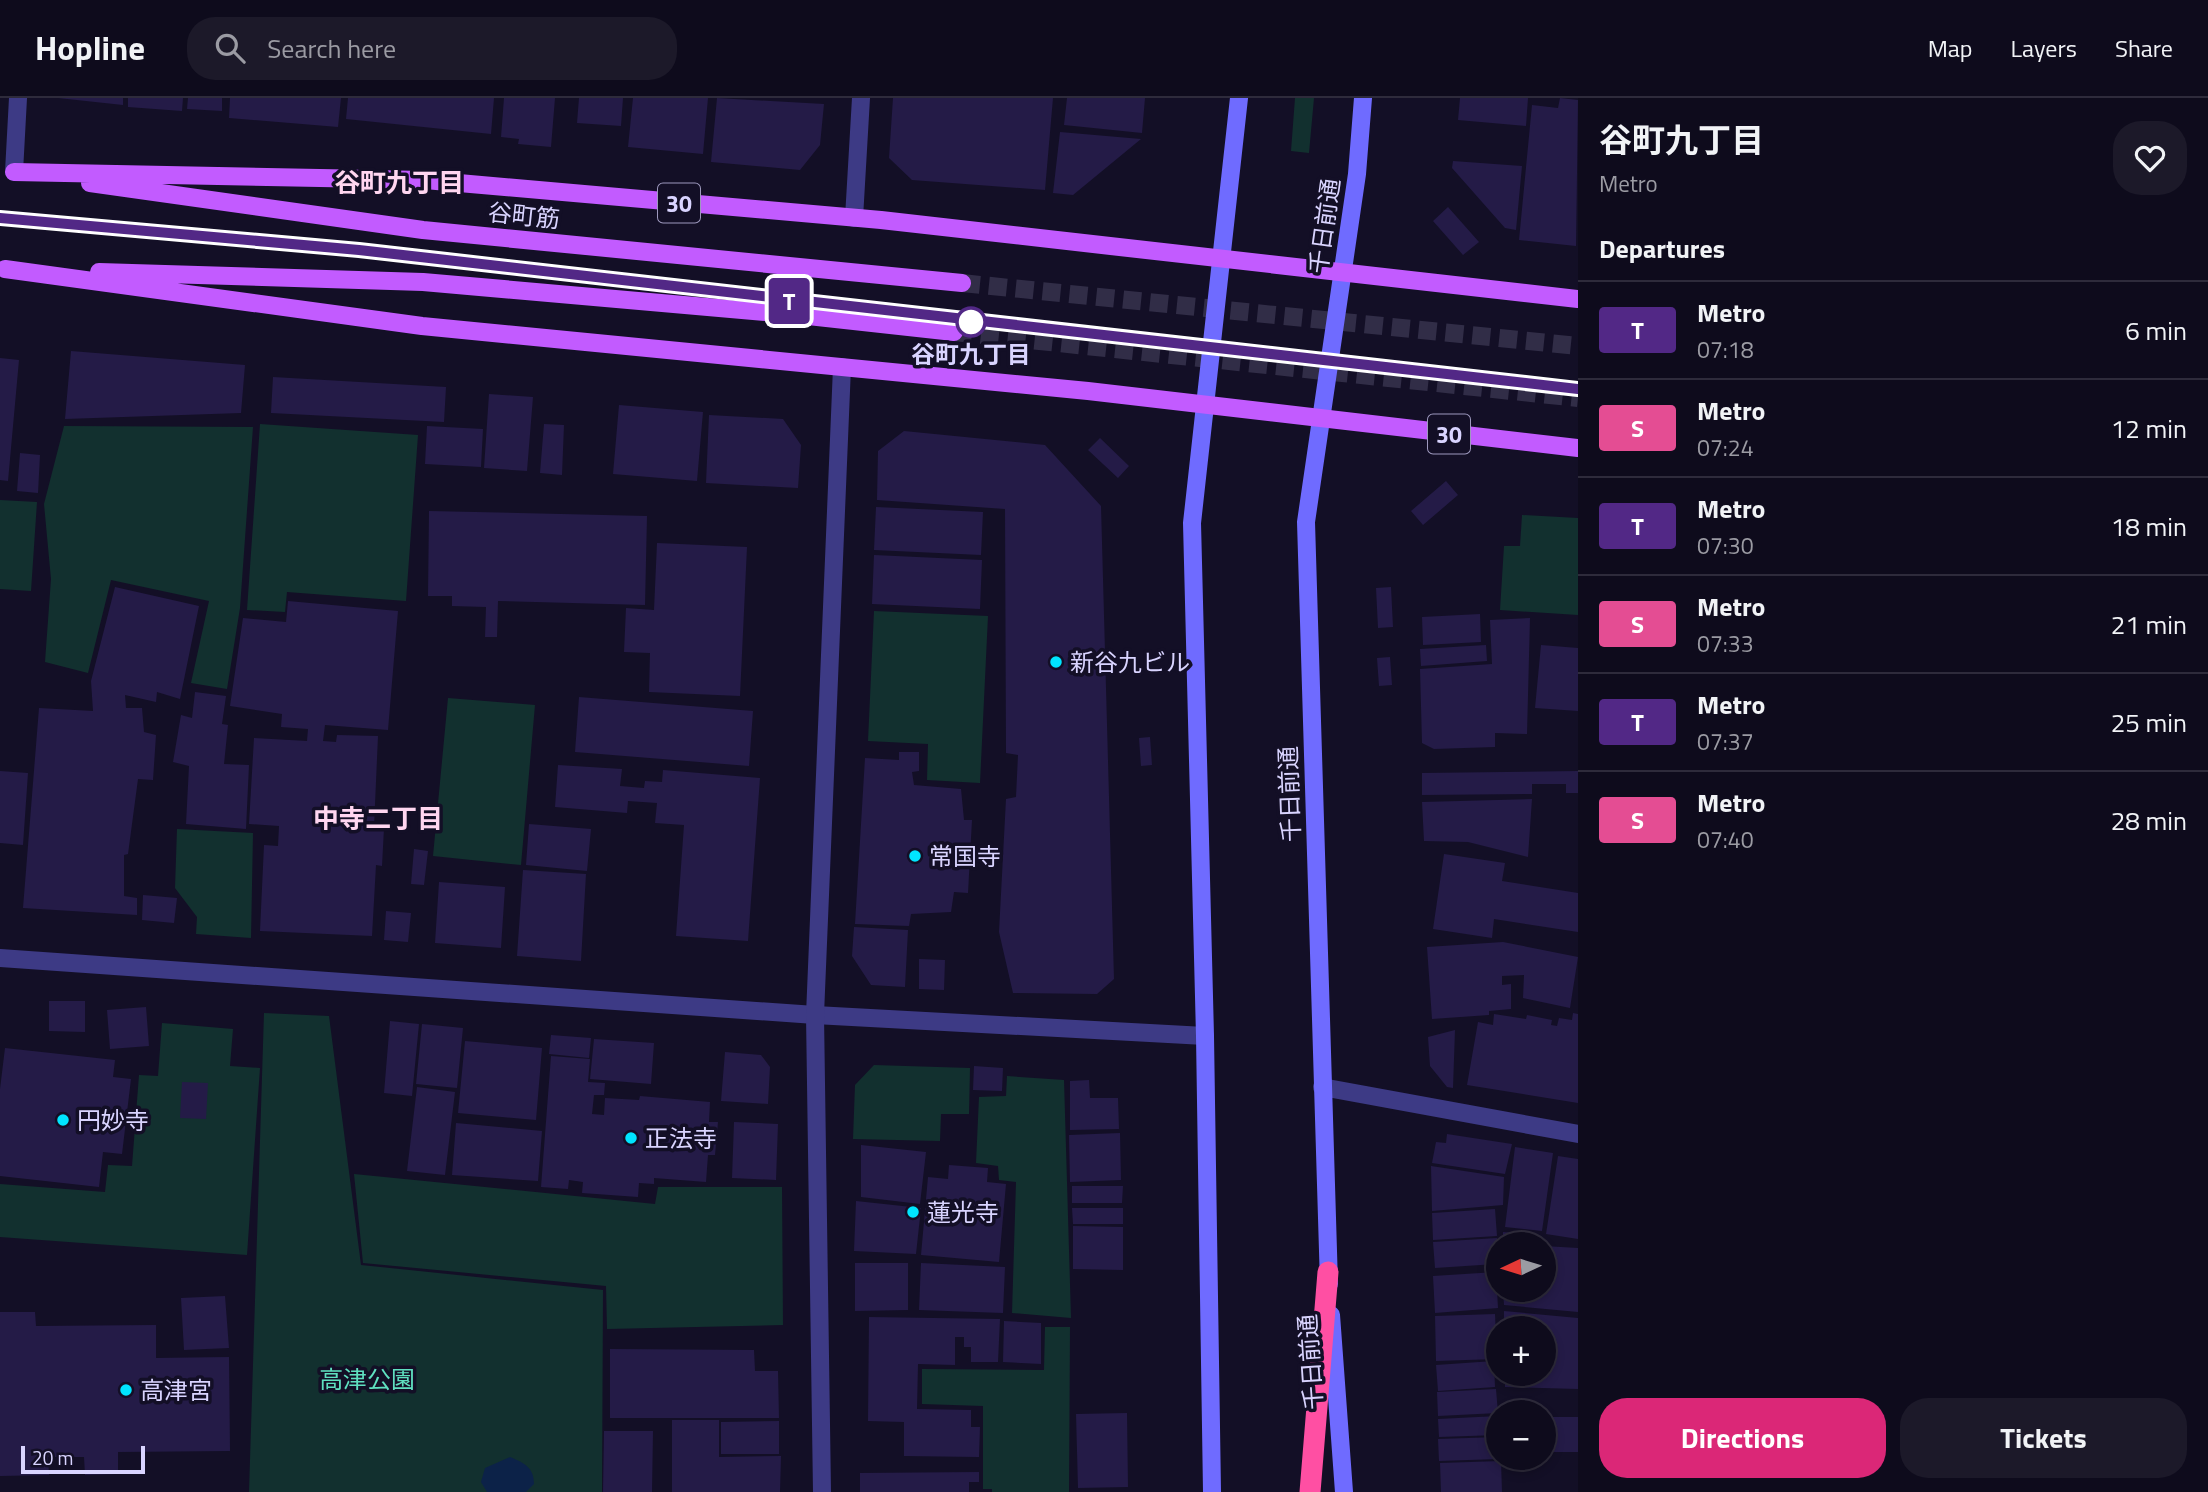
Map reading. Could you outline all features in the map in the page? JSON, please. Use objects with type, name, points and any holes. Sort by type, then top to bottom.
[{"type":"highway","points":[[1310,1492],[1328,1272]]},
{"type":"main road","points":[[1212,1492],[1205,1036],[1192,523],[1239,98]]},
{"type":"main road","name":"千日前通","points":[[1344,1492],[1328,1272],[1306,522],[1357,174],[1363,98]]},
{"type":"main road","name":"30","points":[[7,172],[425,180],[854,218],[1578,299]]},
{"type":"main road","name":"谷町筋","points":[[7,172],[423,230],[962,283]]},
{"type":"main road","name":"30","points":[[2,269],[423,282],[799,315],[954,332]]},
{"type":"main road","name":"30","points":[[2,269],[422,326],[1205,405],[1578,448]]},
{"type":"street","points":[[7,172],[18,98]]},
{"type":"street","points":[[854,218],[861,98]]},
{"type":"street","points":[[822,1492],[815,1015],[842,368]]},
{"type":"street","points":[[0,958],[815,1015],[1205,1036]]},
{"type":"street","points":[[1322,1087],[1578,1134]]},
{"type":"green space","points":[[1295,98],[1314,98],[1309,153],[1291,151]]},
{"type":"green space","points":[[260,424],[418,435],[406,601],[287,592],[285,612],[247,610]]},
{"type":"green space","points":[[64,426],[253,427],[240,608],[227,689],[191,683],[209,601],[111,580],[88,673],[45,662],[51,579],[44,504]]},
{"type":"green space","points":[[0,500],[37,502],[31,591],[0,589]]},
{"type":"green space","points":[[1522,515],[1578,518],[1578,615],[1500,610],[1504,546],[1520,546]]},
{"type":"green space","points":[[874,611],[988,616],[980,783],[927,780],[928,744],[868,741]]},
{"type":"green space","points":[[448,698],[535,705],[521,865],[433,856]]},
{"type":"green space","points":[[177,829],[253,833],[251,938],[196,934],[197,917],[175,888]]},
{"type":"green space","name":"高津公園","points":[[264,1013],[329,1016],[361,1265],[603,1290],[602,1492],[249,1492]]},
{"type":"green space","points":[[162,1023],[233,1029],[230,1066],[260,1068],[247,1255],[0,1237],[0,1184],[105,1192],[108,1165],[132,1166],[139,1075],[158,1076]]},
{"type":"green space","points":[[874,1065],[970,1068],[969,1114],[941,1114],[940,1141],[853,1139],[855,1085]]},
{"type":"green space","points":[[1007,1076],[1064,1080],[1071,1318],[1012,1313],[1016,1182],[999,1180],[998,1166],[976,1163],[979,1097],[1006,1096]]},
{"type":"green space","points":[[354,1174],[655,1204],[658,1187],[782,1187],[783,1325],[607,1329],[606,1286],[363,1263]]},
{"type":"green space","points":[[1045,1327],[1070,1327],[1069,1492],[992,1492],[992,1489],[983,1489],[983,1406],[922,1404],[922,1369],[1044,1370]]},
{"type":"water","points":[[510,1457],[530,1470],[534,1484],[526,1492],[487,1492],[481,1482],[485,1468]]},
{"type":"building","points":[[58,98],[123,98],[123,105]]},
{"type":"building","points":[[128,98],[183,98],[182,111],[128,107]]},
{"type":"building","points":[[188,98],[222,98],[222,111],[187,109]]},
{"type":"building","points":[[230,98],[341,98],[338,127],[229,118]]},
{"type":"building","points":[[348,98],[494,98],[491,134],[346,119]]},
{"type":"building","points":[[504,98],[555,98],[551,147],[518,144],[519,139],[501,137]]},
{"type":"building","points":[[579,98],[623,98],[621,126],[577,123]]},
{"type":"building","points":[[633,98],[708,98],[703,154],[628,147]]},
{"type":"building","points":[[717,98],[824,104],[820,145],[800,170],[711,162]]},
{"type":"building","points":[[893,98],[1053,98],[1045,190],[912,180],[889,158]]},
{"type":"building","points":[[1067,98],[1145,98],[1142,133],[1064,125]]},
{"type":"building","points":[[1460,98],[1528,98],[1526,126],[1458,120]]},
{"type":"building","points":[[1560,98],[1578,100],[1576,246],[1519,240],[1532,105],[1558,108]]},
{"type":"building","points":[[1060,132],[1141,139],[1073,195],[1053,193]]},
{"type":"building","points":[[1453,161],[1522,166],[1516,230],[1505,228],[1452,168]]},
{"type":"building","points":[[1448,207],[1479,242],[1463,255],[1433,221]]},
{"type":"building","points":[[71,351],[245,365],[241,413],[65,419]]},
{"type":"building","points":[[0,358],[19,360],[8,481],[0,480]]},
{"type":"building","points":[[273,377],[446,387],[444,422],[271,413]]},
{"type":"building","points":[[489,394],[533,397],[527,471],[484,468]]},
{"type":"building","points":[[619,405],[703,412],[697,481],[613,474]]},
{"type":"building","points":[[709,415],[783,419],[801,445],[798,488],[706,483]]},
{"type":"building","points":[[544,424],[564,425],[562,475],[540,473]]},
{"type":"building","points":[[427,426],[483,429],[481,467],[425,464]]},
{"type":"building","name":"新谷九ビル","points":[[904,431],[1045,445],[1101,506],[1114,979],[1097,994],[1013,993],[999,932],[1006,799],[1016,797],[1018,755],[1006,753],[1005,509],[877,500],[878,451]]},
{"type":"building","points":[[1100,438],[1129,466],[1118,478],[1088,450]]},
{"type":"building","points":[[20,453],[40,455],[38,493],[17,491]]},
{"type":"building","points":[[1446,481],[1458,495],[1423,525],[1411,511]]},
{"type":"building","points":[[876,507],[983,512],[981,555],[874,550]]},
{"type":"building","points":[[429,511],[647,516],[645,605],[498,601],[497,637],[485,637],[486,607],[452,606],[452,596],[428,596]]},
{"type":"building","points":[[657,543],[747,547],[740,696],[649,692],[650,653],[624,652],[626,608],[654,610]]},
{"type":"building","points":[[874,555],[982,560],[980,609],[872,604]]},
{"type":"building","points":[[115,587],[199,606],[180,699],[157,692],[156,702],[125,695],[126,708],[142,708],[144,732],[156,735],[153,780],[138,779],[128,854],[124,855],[124,896],[137,898],[137,915],[23,908],[39,708],[93,711],[91,681]]},
{"type":"building","points":[[1391,587],[1393,627],[1378,628],[1376,588]]},
{"type":"building","points":[[288,601],[398,611],[388,730],[325,725],[323,741],[336,742],[337,735],[378,736],[374,827],[384,828],[382,866],[376,865],[372,936],[260,931],[264,845],[278,846],[279,826],[249,824],[254,738],[307,741],[308,729],[281,727],[282,714],[230,706],[243,618],[286,622]]},
{"type":"building","points":[[1480,614],[1481,642],[1423,645],[1422,617]]},
{"type":"building","points":[[1530,618],[1527,734],[1495,733],[1495,747],[1434,749],[1422,743],[1420,669],[1492,664],[1490,620]]},
{"type":"building","points":[[1486,645],[1487,661],[1421,666],[1420,649]]},
{"type":"building","points":[[1541,645],[1578,648],[1578,711],[1535,708]]},
{"type":"building","points":[[1390,657],[1392,685],[1379,686],[1377,658]]},
{"type":"building","points":[[195,692],[226,696],[222,724],[228,725],[224,764],[249,765],[246,829],[186,824],[189,766],[173,762],[181,715],[192,718]]},
{"type":"building","points":[[579,697],[753,711],[749,766],[575,752]]},
{"type":"building","points":[[1150,737],[1152,765],[1141,766],[1139,738]]},
{"type":"building","name":"常国寺","points":[[899,752],[919,752],[919,771],[912,772],[914,785],[961,789],[964,820],[972,820],[968,893],[954,892],[951,912],[911,914],[909,926],[855,924],[865,758],[899,760]]},
{"type":"building","points":[[558,765],[622,769],[620,786],[644,788],[645,781],[662,782],[663,770],[760,778],[748,941],[676,936],[684,825],[655,823],[657,803],[628,801],[627,813],[555,807]]},
{"type":"building","points":[[0,771],[28,773],[23,845],[0,843]]},
{"type":"building","points":[[1578,771],[1578,793],[1566,793],[1566,784],[1532,784],[1532,794],[1422,795],[1422,773]]},
{"type":"building","points":[[1532,799],[1528,857],[1468,842],[1424,841],[1422,802]]},
{"type":"building","points":[[529,824],[591,829],[587,871],[526,865]]},
{"type":"building","points":[[414,849],[428,851],[424,885],[411,884]]},
{"type":"building","points":[[1444,854],[1505,863],[1502,881],[1578,893],[1578,932],[1494,919],[1492,938],[1433,929]]},
{"type":"building","points":[[523,870],[586,874],[581,961],[517,956]]},
{"type":"building","points":[[439,882],[505,887],[501,948],[435,943]]},
{"type":"building","points":[[143,895],[177,898],[174,923],[142,920]]},
{"type":"building","points":[[386,911],[411,913],[408,942],[384,940]]},
{"type":"building","points":[[854,927],[908,930],[905,987],[871,985],[852,956]]},
{"type":"building","points":[[1503,942],[1578,957],[1570,1008],[1523,998],[1524,975],[1502,976],[1502,985],[1511,984],[1511,1009],[1489,1011],[1489,1015],[1432,1019],[1427,947]]},
{"type":"building","points":[[919,959],[945,960],[944,990],[919,989]]},
{"type":"building","points":[[49,1001],[85,1001],[85,1032],[49,1031]]},
{"type":"building","points":[[146,1007],[149,1046],[110,1049],[107,1010]]},
{"type":"building","points":[[1573,1013],[1578,1014],[1578,1103],[1467,1085],[1478,1022],[1493,1025],[1494,1014],[1526,1019],[1527,1015],[1552,1020],[1551,1025],[1557,1026],[1559,1018],[1572,1020]]},
{"type":"building","points":[[390,1021],[419,1024],[412,1096],[384,1093]]},
{"type":"building","points":[[422,1024],[463,1028],[457,1088],[416,1084]]},
{"type":"building","points":[[1455,1030],[1453,1088],[1447,1087],[1430,1066],[1428,1037]]},
{"type":"building","points":[[551,1035],[591,1038],[589,1058],[549,1054]]},
{"type":"building","points":[[594,1039],[654,1043],[651,1084],[590,1079]]},
{"type":"building","points":[[465,1041],[542,1048],[536,1120],[458,1113]]},
{"type":"building","name":"円妙寺","points":[[5,1048],[115,1060],[113,1077],[131,1079],[122,1154],[103,1152],[99,1187],[0,1176],[0,1089]]},
{"type":"building","points":[[725,1052],[761,1055],[770,1067],[768,1104],[721,1101]]},
{"type":"building","name":"正法寺","points":[[551,1056],[590,1059],[588,1082],[605,1083],[604,1095],[594,1095],[592,1114],[604,1115],[605,1098],[639,1100],[640,1096],[710,1102],[709,1122],[718,1122],[715,1155],[708,1155],[706,1182],[654,1178],[654,1184],[639,1183],[638,1197],[582,1193],[583,1182],[569,1180],[568,1189],[541,1187]]},
{"type":"building","points":[[974,1066],[1003,1068],[1002,1091],[973,1090]]},
{"type":"building","points":[[1089,1080],[1090,1098],[1118,1098],[1119,1129],[1070,1130],[1070,1081]]},
{"type":"building","points":[[182,1082],[208,1083],[206,1119],[180,1118]]},
{"type":"building","points":[[417,1087],[455,1092],[445,1175],[407,1171]]},
{"type":"building","points":[[734,1122],[778,1124],[776,1180],[732,1178]]},
{"type":"building","points":[[456,1123],[542,1131],[538,1181],[452,1175]]},
{"type":"building","points":[[1120,1133],[1121,1180],[1070,1182],[1069,1135]]},
{"type":"building","points":[[1447,1134],[1512,1144],[1505,1174],[1432,1163],[1436,1142],[1446,1143]]},
{"type":"building","points":[[861,1145],[926,1152],[920,1204],[861,1197]]},
{"type":"building","points":[[1515,1147],[1553,1153],[1542,1231],[1505,1227]]},
{"type":"building","points":[[1558,1156],[1578,1159],[1578,1239],[1546,1232]]},
{"type":"building","points":[[949,1165],[988,1168],[987,1182],[1006,1184],[999,1262],[921,1255],[928,1177],[948,1179]]},
{"type":"building","points":[[1431,1166],[1504,1177],[1503,1205],[1432,1211]]},
{"type":"building","points":[[1072,1186],[1123,1186],[1122,1203],[1072,1203]]},
{"type":"building","points":[[856,1201],[921,1208],[916,1254],[854,1251]]},
{"type":"building","points":[[1072,1208],[1123,1208],[1123,1224],[1073,1224]]},
{"type":"building","points":[[1495,1209],[1497,1232],[1486,1232],[1486,1237],[1433,1240],[1432,1213]]},
{"type":"building","points":[[1073,1226],[1123,1227],[1123,1270],[1073,1269]]},
{"type":"building","points":[[1486,1239],[1486,1265],[1435,1268],[1433,1242]]},
{"type":"building","points":[[1556,1247],[1578,1248],[1578,1312],[1504,1305],[1504,1302],[1556,1302]]},
{"type":"building","points":[[855,1263],[908,1263],[908,1310],[855,1311]]},
{"type":"building","points":[[921,1263],[1005,1267],[1003,1313],[919,1310]]},
{"type":"building","points":[[1486,1273],[1486,1302],[1498,1302],[1498,1308],[1435,1313],[1433,1276]]},
{"type":"building","points":[[225,1296],[229,1348],[184,1350],[181,1298]]},
{"type":"building","points":[[1504,1311],[1578,1318],[1578,1389],[1505,1387],[1556,1386],[1556,1316],[1504,1316]]},
{"type":"building","points":[[0,1312],[35,1312],[36,1326],[156,1325],[156,1358],[229,1357],[230,1451],[118,1452],[118,1474],[85,1475],[84,1457],[48,1457],[49,1475],[0,1476]]},
{"type":"building","points":[[1495,1314],[1486,1316],[1486,1359],[1436,1361],[1435,1316]]},
{"type":"building","points":[[869,1317],[1000,1319],[998,1362],[971,1362],[971,1347],[964,1347],[964,1337],[955,1337],[955,1365],[918,1364],[917,1409],[971,1410],[971,1427],[980,1427],[979,1457],[904,1456],[904,1422],[868,1421]]},
{"type":"building","points":[[1004,1321],[1041,1323],[1041,1364],[1003,1362]]},
{"type":"building","points":[[610,1349],[754,1350],[755,1371],[778,1371],[779,1418],[610,1418]]},
{"type":"building","points":[[1486,1362],[1486,1386],[1495,1387],[1438,1391],[1436,1365]]},
{"type":"building","points":[[1496,1389],[1497,1400],[1486,1400],[1486,1414],[1438,1416],[1437,1392]]},
{"type":"building","points":[[1127,1413],[1128,1487],[1078,1488],[1076,1414]]},
{"type":"building","points":[[1486,1417],[1486,1435],[1439,1437],[1438,1419]]},
{"type":"building","points":[[1556,1417],[1578,1417],[1578,1452],[1556,1452]]},
{"type":"building","points":[[672,1420],[719,1420],[719,1457],[781,1456],[780,1492],[672,1492]]},
{"type":"building","points":[[779,1421],[779,1454],[721,1454],[721,1422]]},
{"type":"building","points":[[604,1431],[653,1431],[652,1492],[603,1492]]},
{"type":"building","points":[[1486,1437],[1486,1459],[1439,1461],[1438,1439]]},
{"type":"building","points":[[1486,1461],[1486,1470],[1501,1470],[1502,1492],[1441,1492],[1440,1463]]},
{"type":"building","points":[[979,1472],[979,1482],[969,1482],[969,1492],[860,1492],[860,1473]]},
{"type":"tunnel","points":[[962,283],[1578,346]]},
{"type":"tunnel","points":[[954,332],[1578,398]]},
{"type":"metro line","name":"T","points":[[0,218],[359,250],[971,322],[1578,389]]},
{"type":"place","name":"谷町九丁目","points":[[971,322]]},
{"type":"place","name":"新谷九ビル","points":[[1056,662]]},
{"type":"place","name":"常国寺","points":[[915,856]]},
{"type":"place","name":"円妙寺","points":[[63,1120]]},
{"type":"place","name":"正法寺","points":[[631,1138]]},
{"type":"place","name":"蓮光寺","points":[[913,1212]]},
{"type":"place","name":"高津宮","points":[[126,1390]]},
{"type":"district","name":"谷町九丁目","points":[[399,182]]},
{"type":"district","name":"中寺二丁目","points":[[378,818]]}]
